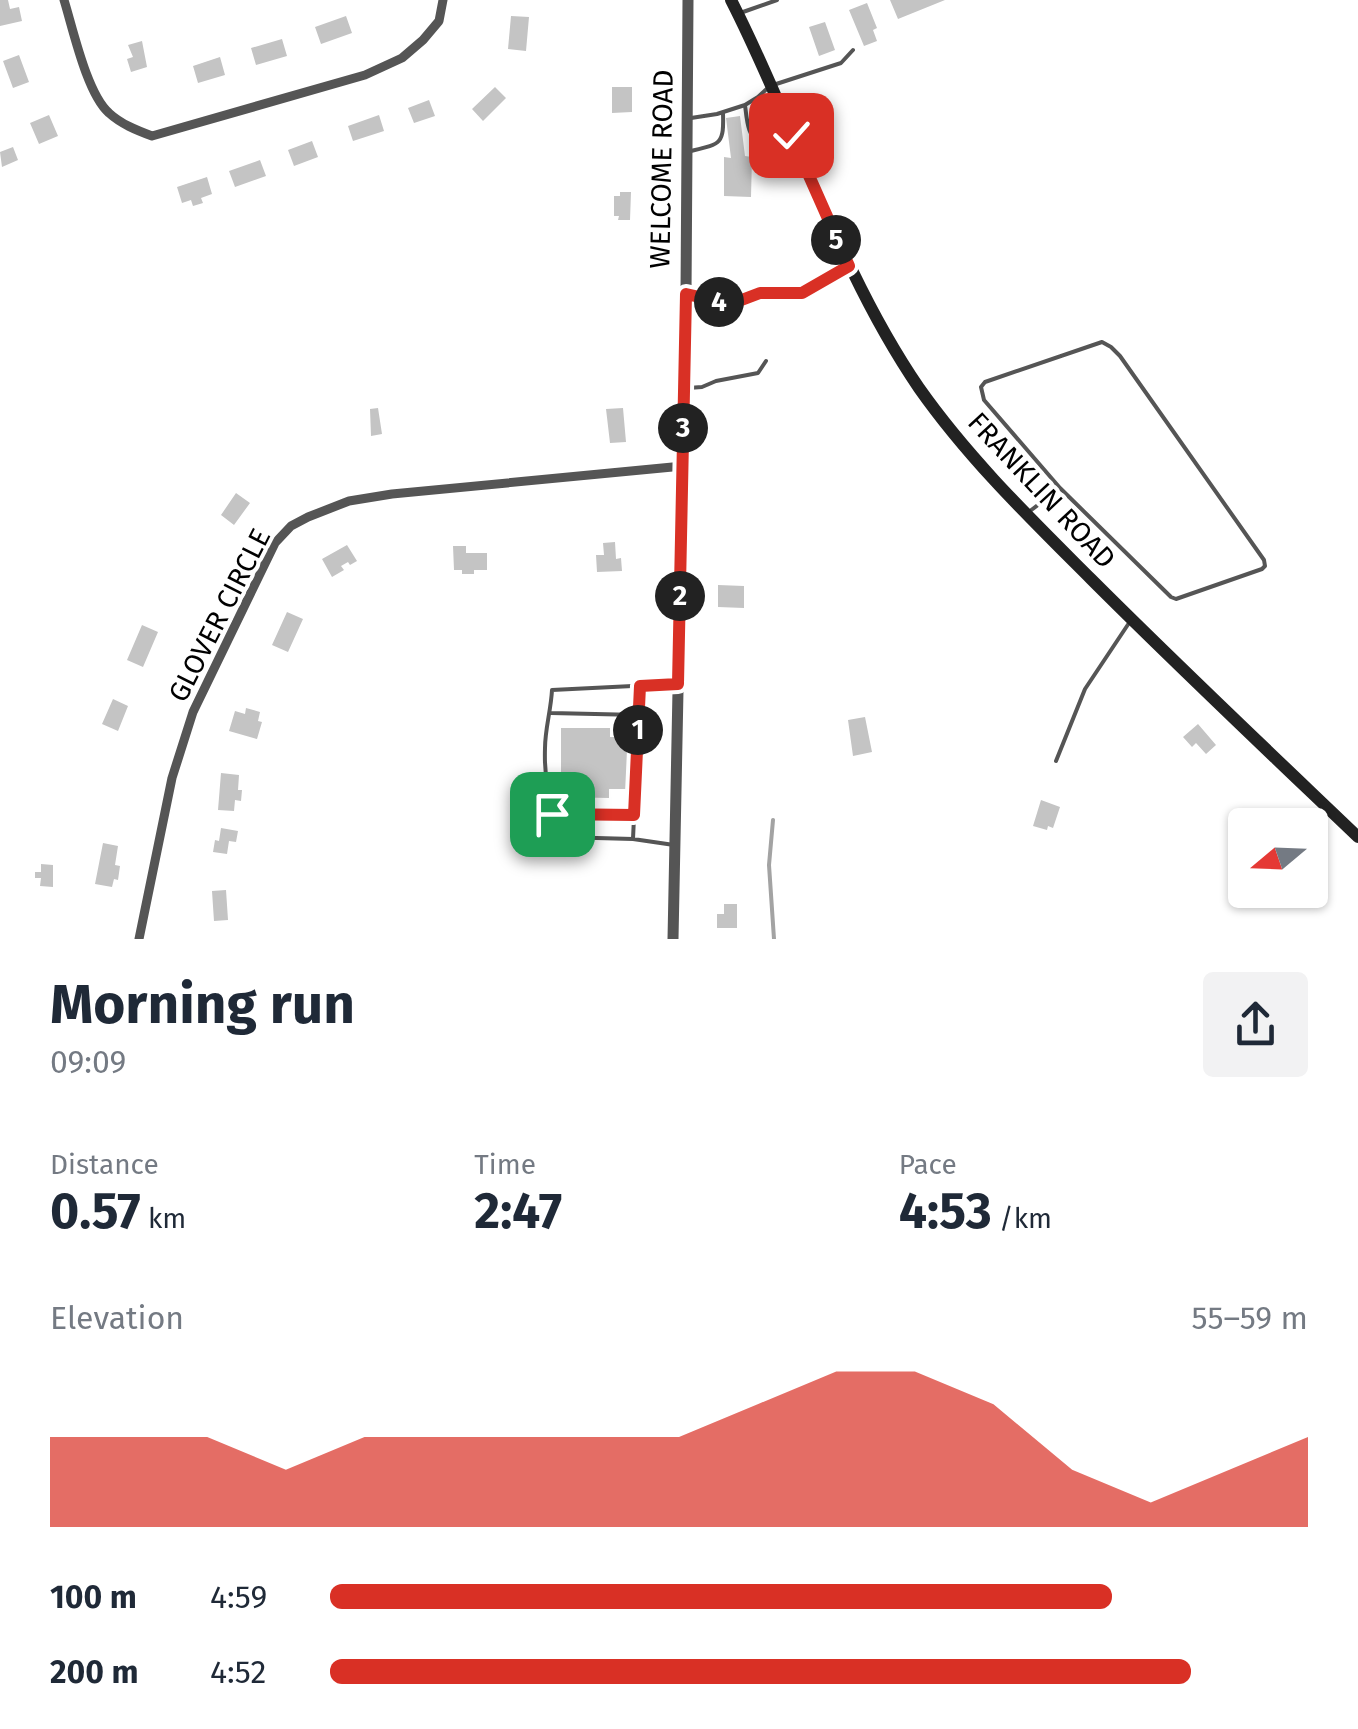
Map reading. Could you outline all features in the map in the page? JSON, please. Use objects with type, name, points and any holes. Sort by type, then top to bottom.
[{"type":"main road","name":"FRANKLIN ROAD","points":[[731,0],[849,266],[874,316],[918,387],[966,450],[1026,514],[1358,837]]},
{"type":"street","points":[[64,0],[92,88],[105,110],[125,125],[152,136],[365,75],[402,58],[424,40],[438,21],[444,0]]},
{"type":"street","name":"WELCOME ROAD","points":[[673,939],[688,0]]},
{"type":"street","name":"GLOVER CIRCLE","points":[[139,939],[172,778],[192,712],[275,543],[291,526],[349,501],[392,494],[682,466]]},
{"type":"lane","points":[[738,14],[777,0]]},
{"type":"lane","points":[[687,119],[745,104],[770,86],[841,63],[854,50]]},
{"type":"lane","points":[[745,104],[755,142],[762,146],[791,135]]},
{"type":"lane","points":[[686,152],[720,142],[722,112]]},
{"type":"lane","points":[[686,294],[731,304],[760,293],[802,293],[849,266]]},
{"type":"lane","points":[[1102,342],[1120,356],[1265,566],[1172,598],[1060,488],[984,400],[981,386],[1102,342]]},
{"type":"lane","points":[[684,388],[758,372],[766,361]]},
{"type":"lane","points":[[1026,514],[1060,488]]},
{"type":"lane","points":[[1056,761],[1085,689],[1132,619]]},
{"type":"lane","points":[[674,846],[633,839],[560,837],[547,794],[545,745],[552,690],[678,684]]},
{"type":"lane","points":[[633,839],[640,686]]},
{"type":"lane","points":[[551,712],[639,715]]},
{"type":"lane","points":[[552,814],[634,815]]},
{"type":"building","points":[[0,0],[8,0],[10,9],[19,7],[22,21],[0,26]]},
{"type":"building","points":[[890,0],[945,0],[898,19]]},
{"type":"building","points":[[867,3],[877,28],[873,30],[877,41],[864,46],[849,10]]},
{"type":"building","points":[[346,16],[352,33],[321,44],[315,27]]},
{"type":"building","points":[[511,16],[529,17],[526,51],[508,49]]},
{"type":"building","points":[[825,22],[835,50],[819,56],[809,27]]},
{"type":"building","points":[[282,39],[287,56],[256,65],[251,48]]},
{"type":"building","points":[[142,41],[147,67],[131,72],[127,59],[133,57],[128,45]]},
{"type":"building","points":[[19,55],[29,82],[13,88],[3,61]]},
{"type":"building","points":[[220,57],[225,75],[198,83],[193,66]]},
{"type":"building","points":[[495,87],[506,98],[483,121],[472,109]]},
{"type":"building","points":[[612,87],[632,87],[632,112],[612,113]]},
{"type":"building","points":[[429,100],[435,116],[414,123],[408,108]]},
{"type":"building","points":[[49,115],[58,136],[39,144],[30,123]]},
{"type":"building","points":[[379,115],[384,131],[353,141],[348,126]]},
{"type":"building","points":[[740,116],[745,156],[752,157],[751,197],[724,196],[724,157],[731,158],[726,118]]},
{"type":"building","points":[[312,141],[318,157],[294,166],[288,150]]},
{"type":"building","points":[[13,147],[18,160],[2,167],[0,152]]},
{"type":"building","points":[[260,160],[266,176],[235,187],[229,171]]},
{"type":"building","points":[[207,177],[212,194],[193,206],[191,200],[182,203],[177,187]]},
{"type":"building","points":[[620,192],[631,192],[630,220],[614,216],[614,196],[620,196]]},
{"type":"building","points":[[378,408],[382,434],[371,436],[370,409]]},
{"type":"building","points":[[623,408],[626,442],[610,443],[606,409]]},
{"type":"building","points":[[236,493],[250,503],[234,525],[221,515]]},
{"type":"building","points":[[615,542],[616,559],[621,558],[622,571],[597,572],[596,555],[604,555],[603,543]]},
{"type":"building","points":[[347,545],[357,561],[341,566],[344,570],[332,577],[322,559]]},
{"type":"building","points":[[453,546],[466,546],[466,553],[487,553],[487,570],[462,574],[462,570],[454,570]]},
{"type":"building","points":[[718,585],[744,586],[744,608],[718,607]]},
{"type":"building","points":[[287,612],[303,619],[288,652],[272,645]]},
{"type":"building","points":[[142,625],[158,632],[143,667],[127,660]]},
{"type":"building","points":[[113,699],[128,706],[118,731],[102,724]]},
{"type":"building","points":[[246,708],[260,712],[258,721],[262,722],[257,739],[229,731],[235,711],[245,714]]},
{"type":"building","points":[[865,717],[872,752],[853,756],[848,720]]},
{"type":"building","points":[[1198,724],[1216,745],[1206,754],[1183,737]]},
{"type":"building","points":[[561,728],[610,728],[610,737],[629,737],[629,789],[609,789],[609,798],[561,797],[561,787],[552,787],[552,775],[561,775]]},
{"type":"building","points":[[221,773],[239,775],[241,801],[235,800],[234,811],[218,810]]},
{"type":"building","points":[[1041,800],[1060,807],[1053,828],[1048,826],[1047,830],[1033,826]]},
{"type":"building","points":[[221,828],[238,831],[236,842],[229,841],[227,854],[213,852]]},
{"type":"building","points":[[103,843],[118,846],[118,880],[114,879],[112,887],[95,884]]},
{"type":"building","points":[[41,864],[53,865],[53,887],[40,886],[41,878],[35,878],[35,872],[41,872]]},
{"type":"building","points":[[226,890],[228,920],[214,921],[212,891]]},
{"type":"building","points":[[724,904],[737,904],[737,928],[717,928],[717,914],[724,914]]},
{"type":"waterway","points":[[773,820],[769,865],[774,939]]},
{"type":"route","points":[[552,814],[634,815],[640,686],[678,684],[686,294],[731,304],[760,293],[802,293],[849,266],[791,135]]}]
